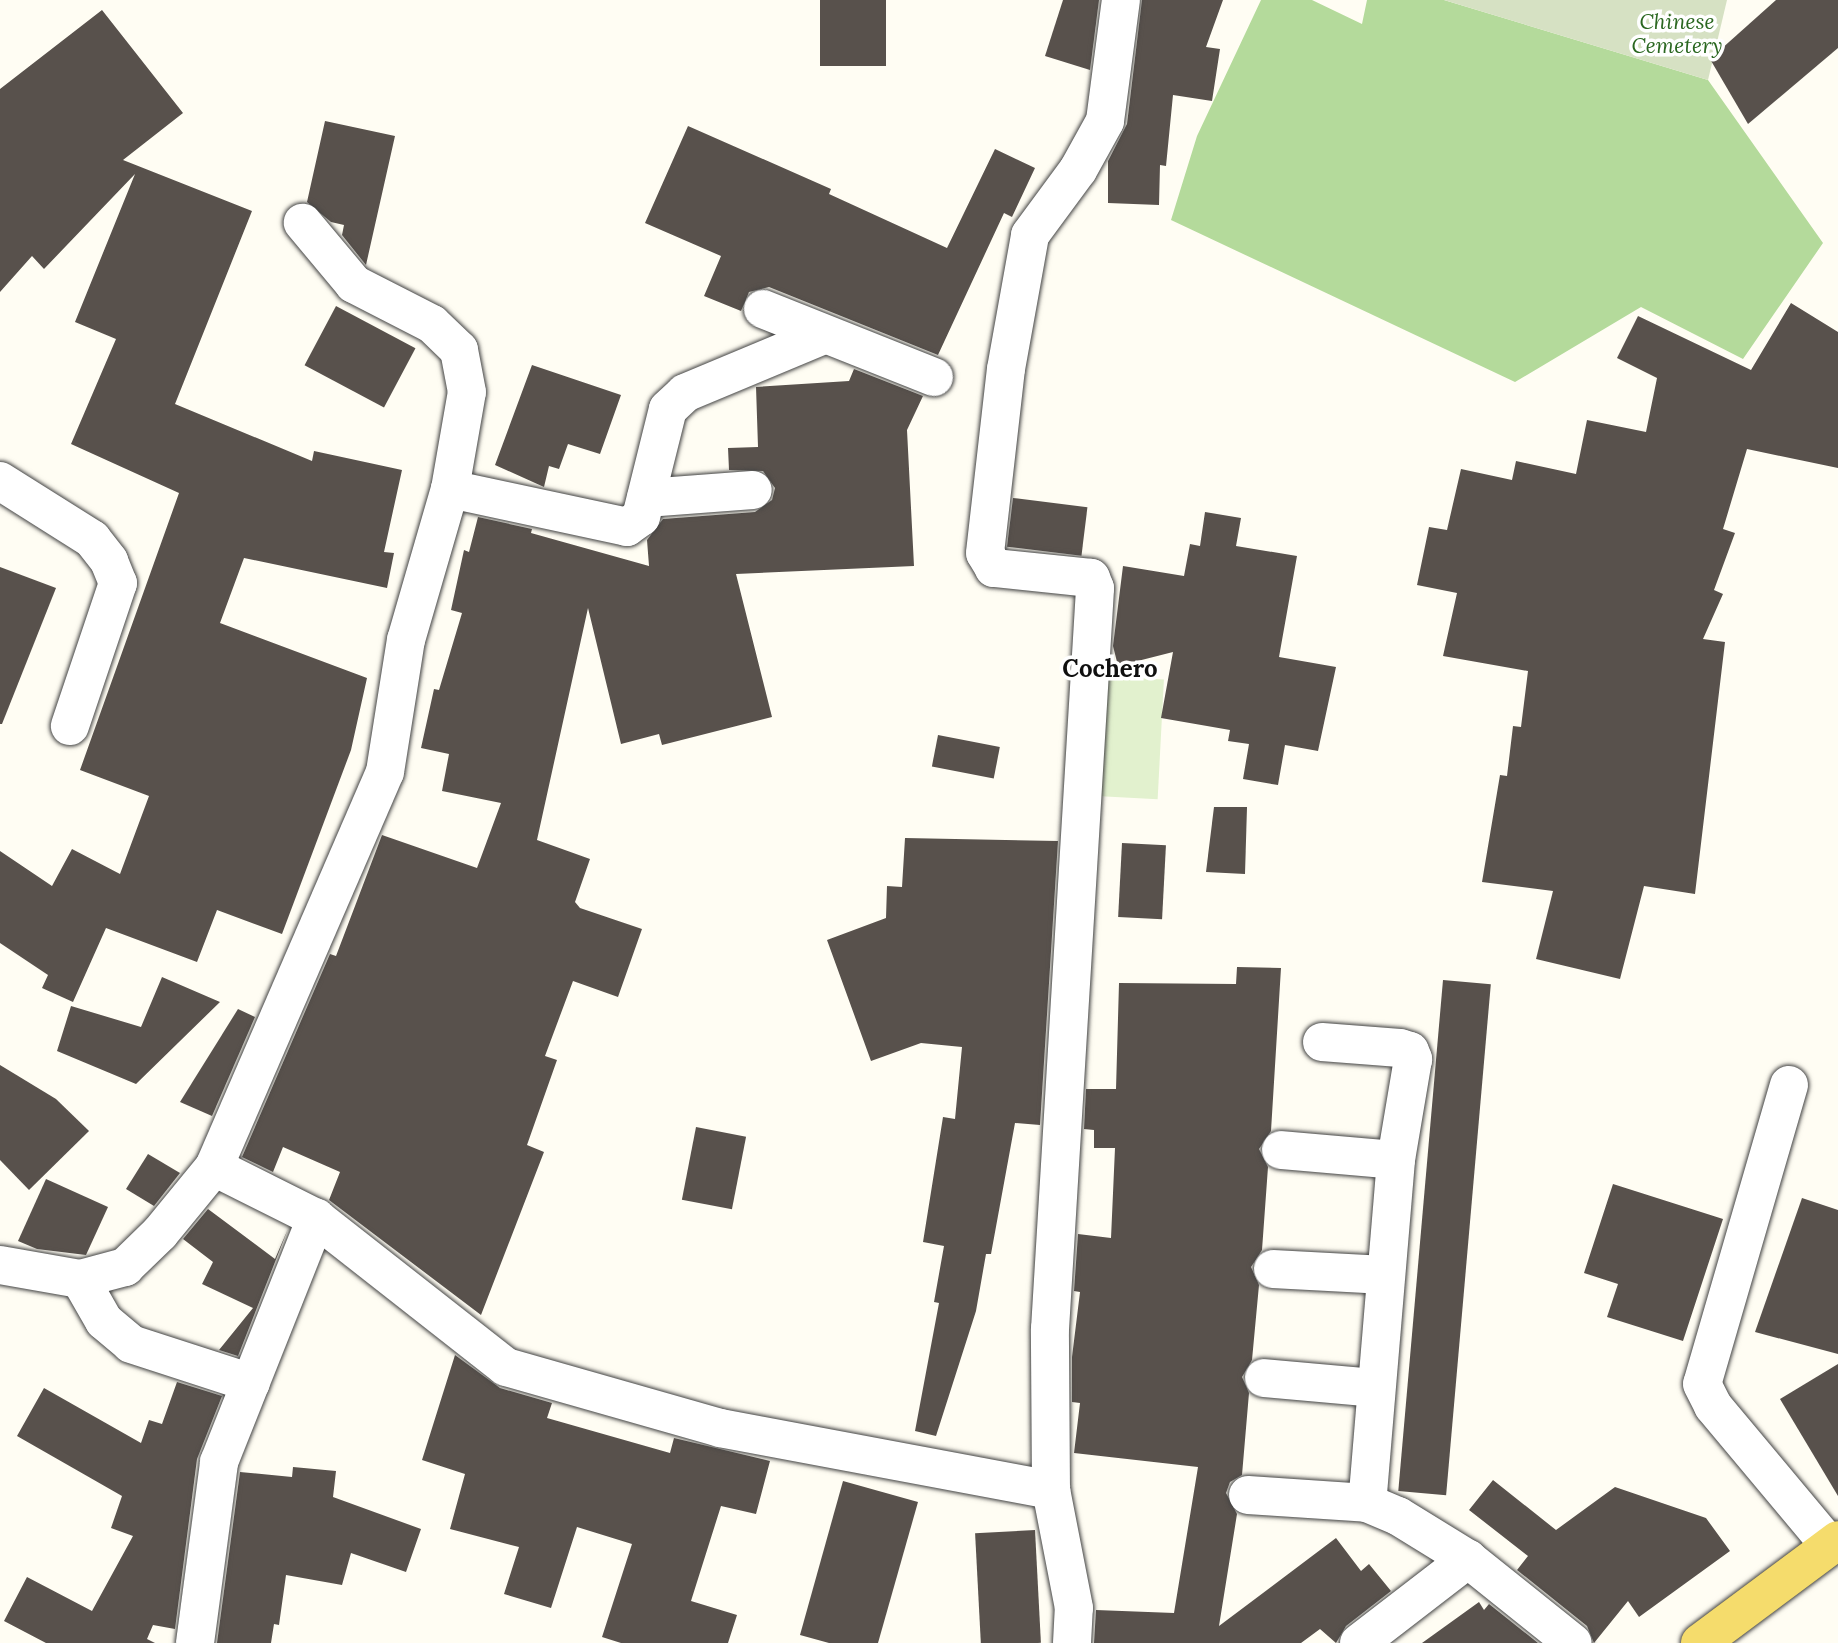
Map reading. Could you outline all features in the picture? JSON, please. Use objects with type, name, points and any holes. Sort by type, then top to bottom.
[{"type":"main road","points":[[1700,1643],[1834,1543]]},
{"type":"street","points":[[1072,1643],[1074,1608],[1051,1490],[1050,1329],[1095,588],[1091,578],[994,568],[985,553],[1006,369],[1030,234],[1078,170],[1105,121],[1121,0]]},
{"type":"street","points":[[0,1265],[80,1279],[125,1266],[160,1233],[214,1167],[384,772],[406,640],[450,489],[467,392],[459,350],[432,324],[354,284],[303,223]]},
{"type":"street","points":[[763,309],[821,336],[934,377]]},
{"type":"street","points":[[450,489],[627,527],[641,517],[668,410],[685,393],[821,336]]},
{"type":"street","points":[[0,481],[92,539],[109,561],[118,583],[70,726]]},
{"type":"street","points":[[646,498],[753,490]]},
{"type":"street","points":[[1322,1042],[1410,1051],[1413,1059],[1396,1160],[1367,1503]]},
{"type":"street","points":[[1789,1085],[1702,1384],[1713,1406],[1834,1543]]},
{"type":"street","points":[[1281,1150],[1396,1160]]},
{"type":"street","points":[[214,1167],[316,1218],[506,1367],[719,1428],[1051,1490]]},
{"type":"street","points":[[195,1643],[219,1462],[316,1218]]},
{"type":"street","points":[[1273,1269],[1385,1275]]},
{"type":"street","points":[[80,1279],[104,1321],[131,1344],[251,1383]]},
{"type":"street","points":[[1265,1378],[1375,1388]]},
{"type":"street","points":[[1248,1495],[1367,1503],[1398,1516],[1468,1559],[1573,1643]]},
{"type":"street","points":[[1359,1643],[1468,1559]]},
{"type":"green space","points":[[1261,0],[1312,0],[1362,24],[1367,0],[1444,0],[1708,80],[1823,243],[1743,359],[1641,307],[1515,382],[1171,220],[1197,136]]},
{"type":"green space","name":"Chinese Cemetery","points":[[1444,0],[1727,0],[1708,80]]},
{"type":"green space","points":[[1098,676],[1164,679],[1158,799],[1092,796]]},
{"type":"building","points":[[820,0],[886,0],[886,66],[820,66]]},
{"type":"building","points":[[1063,0],[1099,0],[1090,70],[1045,56]]},
{"type":"building","points":[[1142,0],[1223,0],[1206,47],[1220,49],[1212,101],[1173,95],[1166,166],[1160,165],[1159,205],[1108,203],[1108,161],[1127,124]]},
{"type":"building","points":[[1776,0],[1838,0],[1838,48],[1748,124],[1710,59]]},
{"type":"building","points":[[102,10],[183,113],[123,160],[252,211],[175,404],[312,461],[314,451],[402,470],[384,552],[394,553],[387,588],[244,558],[220,623],[367,678],[351,750],[282,934],[217,910],[197,962],[106,928],[73,1002],[42,988],[48,975],[0,943],[0,851],[52,886],[72,849],[120,874],[149,796],[80,770],[179,493],[71,444],[116,339],[75,322],[135,174],[44,269],[32,256],[0,292],[0,89]]},
{"type":"building","points":[[325,121],[395,136],[366,265],[342,235],[344,225],[331,222],[307,202]]},
{"type":"building","points":[[688,126],[831,189],[829,194],[947,248],[995,149],[1035,168],[1012,217],[1004,213],[938,355],[769,287],[749,292],[741,311],[704,296],[721,256],[645,223]]},
{"type":"building","points":[[1791,303],[1838,332],[1838,468],[1747,449],[1723,529],[1735,533],[1714,590],[1723,594],[1703,639],[1725,642],[1695,894],[1644,886],[1620,979],[1536,959],[1553,891],[1482,882],[1500,775],[1507,776],[1513,726],[1521,727],[1528,671],[1443,656],[1457,593],[1417,585],[1429,527],[1447,530],[1461,469],[1512,480],[1516,461],[1576,474],[1587,420],[1646,432],[1657,378],[1617,358],[1638,316],[1751,370]]},
{"type":"building","points":[[336,306],[415,348],[384,407],[305,365]]},
{"type":"building","points":[[532,365],[621,395],[600,454],[568,444],[559,469],[549,466],[544,487],[495,465]]},
{"type":"building","points":[[854,369],[923,396],[907,430],[914,566],[736,574],[772,717],[662,745],[659,734],[621,744],[588,608],[537,840],[590,859],[575,902],[580,908],[642,929],[618,997],[573,981],[545,1056],[557,1060],[527,1145],[544,1152],[481,1315],[329,1200],[340,1172],[283,1147],[273,1172],[242,1157],[330,954],[336,956],[382,835],[477,868],[501,803],[442,791],[449,754],[421,748],[434,689],[439,690],[462,613],[451,610],[464,550],[469,552],[478,517],[532,529],[531,533],[649,566],[647,540],[663,519],[755,512],[772,500],[775,488],[763,471],[729,470],[728,448],[758,447],[756,387],[849,381]]},
{"type":"building","points":[[1013,498],[1087,507],[1081,556],[1007,547]]},
{"type":"building","points":[[1205,512],[1241,518],[1236,546],[1297,556],[1279,657],[1336,667],[1318,751],[1285,745],[1278,785],[1243,779],[1249,744],[1228,741],[1230,730],[1161,718],[1173,652],[1118,666],[1113,646],[1123,566],[1184,576],[1190,544],[1200,546]]},
{"type":"building","points":[[0,567],[56,588],[2,724],[0,724]]},
{"type":"building","points":[[938,735],[1000,747],[994,778],[932,766]]},
{"type":"building","points":[[1214,807],[1247,807],[1245,874],[1206,872]]},
{"type":"building","points":[[905,838],[1058,841],[1040,1125],[1015,1123],[991,1254],[986,1254],[976,1311],[936,1436],[915,1431],[939,1303],[934,1302],[944,1246],[923,1242],[943,1117],[955,1119],[962,1047],[921,1043],[871,1061],[827,940],[886,918],[887,886],[902,887]]},
{"type":"building","points":[[1122,843],[1166,845],[1162,919],[1118,917]]},
{"type":"building","points":[[1237,967],[1281,968],[1271,1131],[1259,1149],[1268,1167],[1262,1250],[1251,1267],[1259,1285],[1252,1360],[1242,1377],[1249,1393],[1242,1475],[1230,1482],[1226,1493],[1237,1514],[1219,1626],[1336,1538],[1361,1571],[1369,1564],[1391,1591],[1346,1626],[1336,1643],[1320,1629],[1301,1643],[1094,1643],[1096,1610],[1174,1613],[1198,1467],[1074,1453],[1080,1403],[1072,1402],[1072,1357],[1080,1292],[1074,1291],[1078,1234],[1111,1238],[1115,1148],[1094,1148],[1094,1130],[1084,1129],[1086,1089],[1116,1089],[1119,983],[1236,984]]},
{"type":"building","points":[[162,977],[220,1002],[136,1084],[57,1051],[71,1006],[141,1027]]},
{"type":"building","points":[[1443,980],[1491,984],[1446,1495],[1398,1491]]},
{"type":"building","points":[[238,1009],[255,1017],[212,1116],[180,1102]]},
{"type":"building","points":[[0,1065],[56,1099],[89,1131],[29,1190],[0,1160]]},
{"type":"building","points":[[696,1127],[746,1137],[732,1209],[682,1200]]},
{"type":"building","points":[[148,1154],[180,1173],[154,1206],[126,1189]]},
{"type":"building","points":[[46,1179],[108,1207],[86,1255],[37,1249],[18,1241]]},
{"type":"building","points":[[1613,1184],[1723,1219],[1683,1341],[1607,1317],[1618,1284],[1584,1273]]},
{"type":"building","points":[[1802,1198],[1838,1210],[1838,1354],[1755,1332]]},
{"type":"building","points":[[208,1209],[275,1259],[288,1229],[238,1356],[219,1350],[253,1308],[202,1284],[213,1262],[183,1239]]},
{"type":"building","points":[[455,1355],[500,1388],[552,1403],[547,1418],[670,1453],[674,1438],[770,1461],[756,1514],[721,1506],[691,1601],[737,1615],[728,1643],[621,1643],[602,1637],[632,1544],[577,1527],[551,1608],[504,1594],[519,1547],[450,1529],[465,1474],[422,1460]]},
{"type":"building","points":[[1838,1364],[1838,1496],[1780,1399]]},
{"type":"building","points":[[177,1382],[222,1396],[197,1459],[175,1629],[153,1625],[147,1639],[155,1643],[46,1643],[4,1621],[27,1577],[92,1611],[133,1536],[111,1528],[122,1496],[17,1436],[44,1388],[141,1443],[149,1420],[162,1424]]},
{"type":"building","points":[[293,1467],[336,1471],[333,1497],[421,1529],[406,1572],[351,1553],[342,1585],[286,1575],[279,1625],[274,1624],[271,1643],[217,1643],[240,1472],[292,1477]]},
{"type":"building","points":[[1493,1480],[1556,1530],[1615,1487],[1706,1518],[1730,1551],[1639,1617],[1628,1601],[1594,1643],[1587,1626],[1517,1570],[1528,1556],[1469,1510]]},
{"type":"building","points":[[843,1481],[918,1502],[878,1643],[829,1643],[800,1635]]},
{"type":"building","points":[[1035,1530],[1041,1643],[981,1643],[975,1533]]},
{"type":"building","points":[[1479,1602],[1484,1610],[1489,1604],[1538,1643],[1422,1643]]},
{"type":"district","name":"Cochero","points":[[1110,669]]}]
